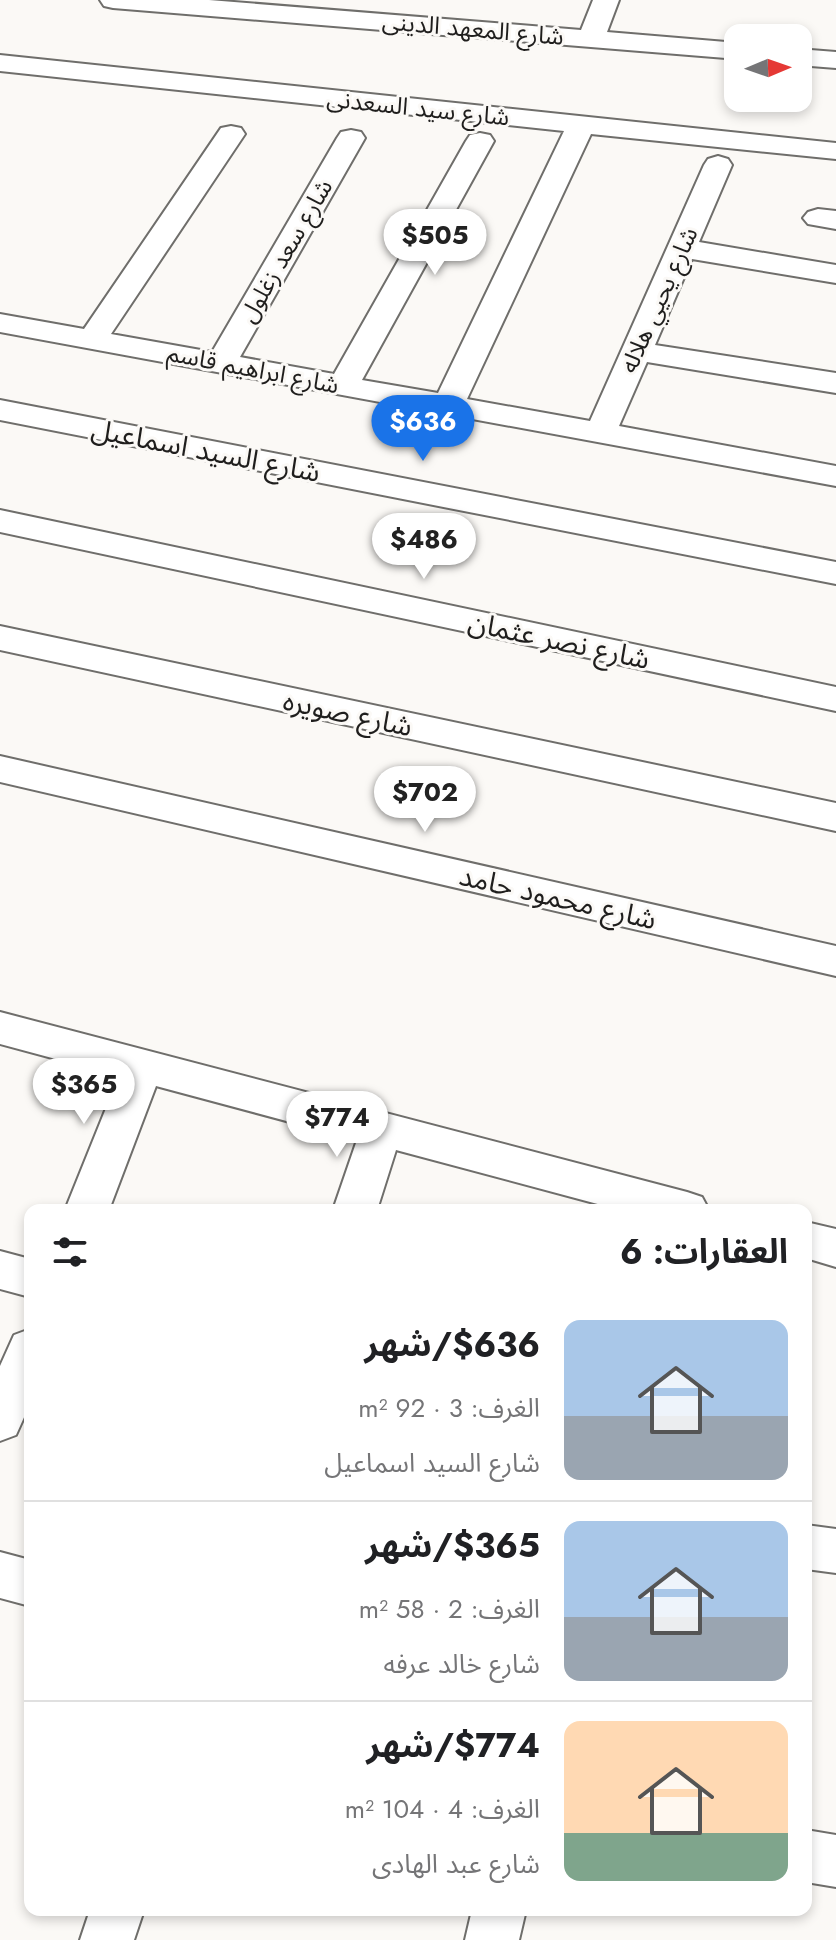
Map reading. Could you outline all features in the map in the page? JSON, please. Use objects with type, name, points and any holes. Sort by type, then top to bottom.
[{"type":"street","points":[[591,39],[606,0]]},
{"type":"street","name":"شارع المعهد الدينى","points":[[128,1],[724,50]]},
{"type":"street","points":[[812,58],[836,60]]},
{"type":"street","name":"شارع سيد السعدنى","points":[[0,63],[836,151]]},
{"type":"street","points":[[448,406],[581,125]]},
{"type":"street","points":[[92,340],[231,134]]},
{"type":"street","name":"شارع سعد زغلول","points":[[221,363],[351,138]]},
{"type":"street","points":[[343,386],[480,141]]},
{"type":"street","name":"شارع يحيي هلاله","points":[[600,434],[718,165]]},
{"type":"street","points":[[682,248],[836,274]]},
{"type":"street","name":"شارع ابراهيم قاسم","points":[[0,323],[836,476]]},
{"type":"street","points":[[636,351],[836,383]]},
{"type":"street","name":"شارع السيد اسماعيل","points":[[0,410],[836,573]]},
{"type":"street","name":"شارع نصر عثمان","points":[[0,521],[836,699]]},
{"type":"street","name":"شارع صويره","points":[[0,638],[836,817]]},
{"type":"street","name":"شارع محمود حامد","points":[[0,769],[836,961]]},
{"type":"street","points":[[0,1028],[656,1204]]},
{"type":"street","points":[[89,1204],[143,1067]]},
{"type":"street","points":[[357,1204],[382,1130]]},
{"type":"street","points":[[812,1242],[836,1248]]},
{"type":"street","points":[[0,1270],[24,1276]]},
{"type":"street","points":[[0,1420],[24,1363]]},
{"type":"street","points":[[812,1548],[836,1551]]},
{"type":"street","points":[[0,1575],[24,1581]]},
{"type":"street","points":[[812,1857],[836,1861]]},
{"type":"street","points":[[107,1940],[115,1916]]},
{"type":"street","points":[[492,1940],[498,1916]]}]
